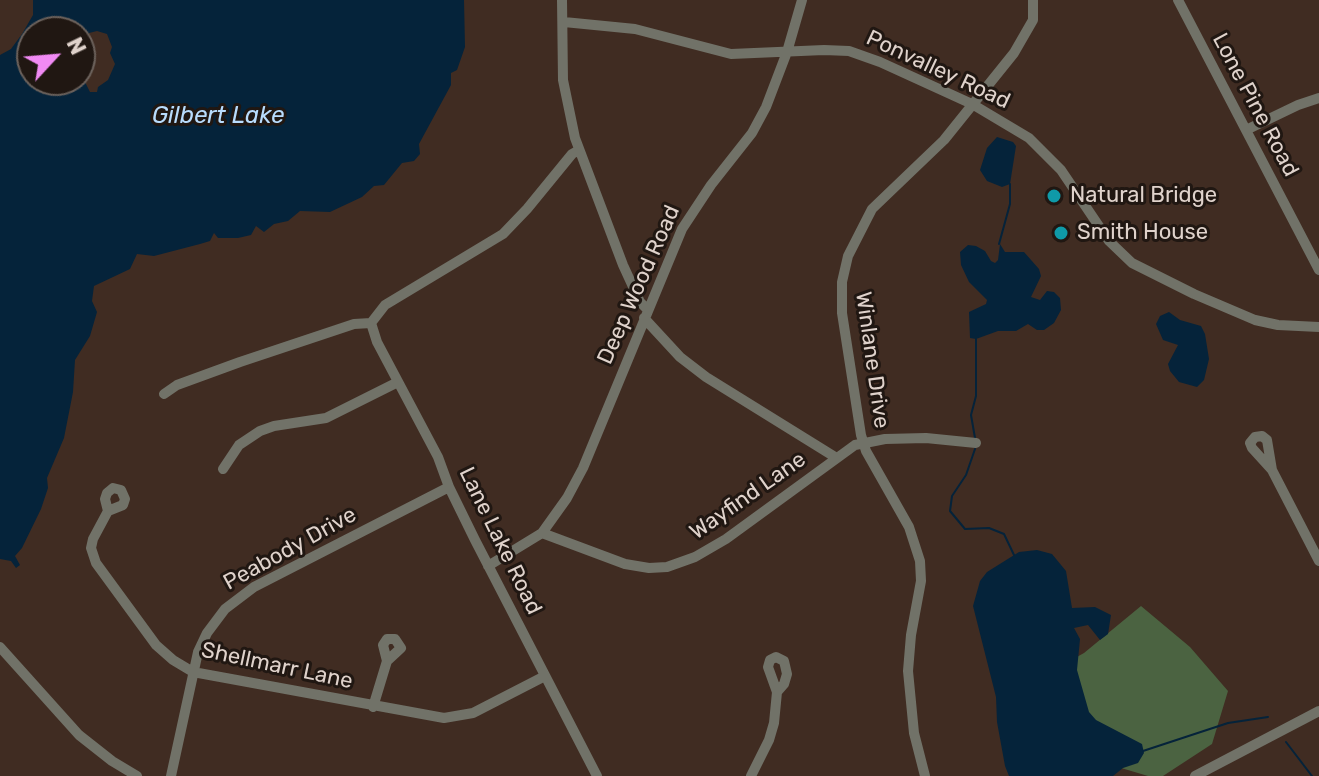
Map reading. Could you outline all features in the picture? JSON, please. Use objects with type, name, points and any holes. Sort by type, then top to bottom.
[{"type":"street","points":[[562,0],[563,80],[579,150],[645,314],[680,357],[706,377],[835,457]]},
{"type":"street","name":"Deep Wood Road","points":[[488,566],[542,533],[561,509],[583,468],[675,243],[691,214],[757,125],[787,52],[802,0]]},
{"type":"street","name":"Winlane Drive","points":[[925,776],[914,733],[908,671],[921,581],[920,561],[909,527],[863,443],[842,313],[842,282],[848,256],[872,209],[944,140],[1021,43],[1033,20],[1033,0]]},
{"type":"street","name":"Lone Pine Road","points":[[1178,0],[1319,270]]},
{"type":"street","name":"Ponvalley Road","points":[[564,22],[635,29],[731,54],[812,49],[856,53],[972,104],[1022,133],[1051,159],[1109,241],[1132,263],[1255,320],[1278,325],[1319,327]]},
{"type":"street","points":[[1246,130],[1319,98]]},
{"type":"street","points":[[164,394],[177,385],[240,362],[354,324],[371,323],[385,305],[503,234],[572,154],[579,150]]},
{"type":"street","name":"Lane Lake Road","points":[[371,323],[488,566],[597,776]]},
{"type":"street","points":[[223,469],[239,445],[260,431],[326,418],[398,382]]},
{"type":"street","name":"Wayfind Lane","points":[[542,533],[625,564],[667,567],[683,563],[726,539],[835,457],[863,443],[926,438],[976,443]]},
{"type":"street","points":[[1272,470],[1319,561]]},
{"type":"street","name":"Peabody Drive","points":[[171,776],[198,652],[211,626],[225,609],[245,593],[449,487]]},
{"type":"street","name":"Shellmarr Lane","points":[[108,511],[93,539],[91,548],[96,563],[156,645],[193,672],[444,718],[482,709],[545,676]]},
{"type":"street","points":[[0,647],[79,735],[99,753],[137,776]]},
{"type":"street","points":[[373,707],[387,661]]},
{"type":"street","points":[[751,776],[769,740],[776,714],[777,692]]},
{"type":"street","points":[[1195,776],[1319,711]]},
{"type":"green space","points":[[1141,606],[1190,647],[1228,691],[1212,744],[1163,776],[1148,776],[1101,762],[1057,668],[1084,653]]},
{"type":"water","name":"Gilbert Lake","points":[[33,0],[464,0],[465,47],[457,70],[451,73],[451,85],[419,144],[420,154],[414,161],[402,163],[384,185],[374,186],[362,197],[330,212],[300,211],[288,221],[274,224],[264,232],[256,226],[251,235],[238,238],[218,238],[214,233],[210,241],[200,244],[154,256],[137,254],[130,269],[94,286],[92,301],[97,312],[90,336],[75,360],[73,392],[64,438],[47,478],[48,488],[41,509],[15,556],[20,565],[16,568],[11,561],[0,559],[0,55],[16,42],[16,96],[96,96],[98,87],[108,80],[115,64],[107,34],[96,31],[96,16],[32,16]]},
{"type":"water","points":[[997,137],[1016,146],[1010,184],[1002,187],[987,181],[980,170],[987,148]]},
{"type":"water","points":[[1000,244],[1005,252],[1024,252],[1039,269],[1041,276],[1031,297],[1040,300],[1047,291],[1054,292],[1060,298],[1061,310],[1054,323],[1044,330],[1037,330],[1028,324],[1016,331],[998,331],[976,339],[970,338],[969,312],[986,304],[987,300],[969,282],[961,265],[960,252],[968,245],[976,246],[995,263]]},
{"type":"water","points":[[1169,312],[1180,320],[1201,326],[1205,334],[1209,359],[1204,380],[1197,387],[1179,382],[1170,371],[1168,364],[1178,345],[1163,340],[1156,324],[1160,316]]},
{"type":"water","points":[[1037,550],[1052,554],[1066,571],[1072,608],[1095,607],[1111,615],[1108,634],[1100,640],[1088,625],[1074,628],[1080,639],[1077,670],[1089,712],[1096,720],[1142,744],[1144,753],[1138,763],[1123,768],[1113,776],[1009,776],[1005,766],[996,697],[973,606],[980,581],[987,572],[1019,552]]},
{"type":"waterway","points":[[999,244],[1010,204],[1010,184]]},
{"type":"waterway","points":[[975,438],[971,415],[976,396],[976,339]]},
{"type":"waterway","points":[[975,449],[966,475],[952,496],[950,511],[965,529],[989,528],[1004,534],[1014,555]]},
{"type":"waterway","points":[[1143,751],[1228,723],[1268,717]]},
{"type":"waterway","points":[[1286,742],[1312,776]]},
{"type":"place","name":"Natural Bridge","points":[[1054,196]]},
{"type":"place","name":"Smith House","points":[[1061,233]]}]
